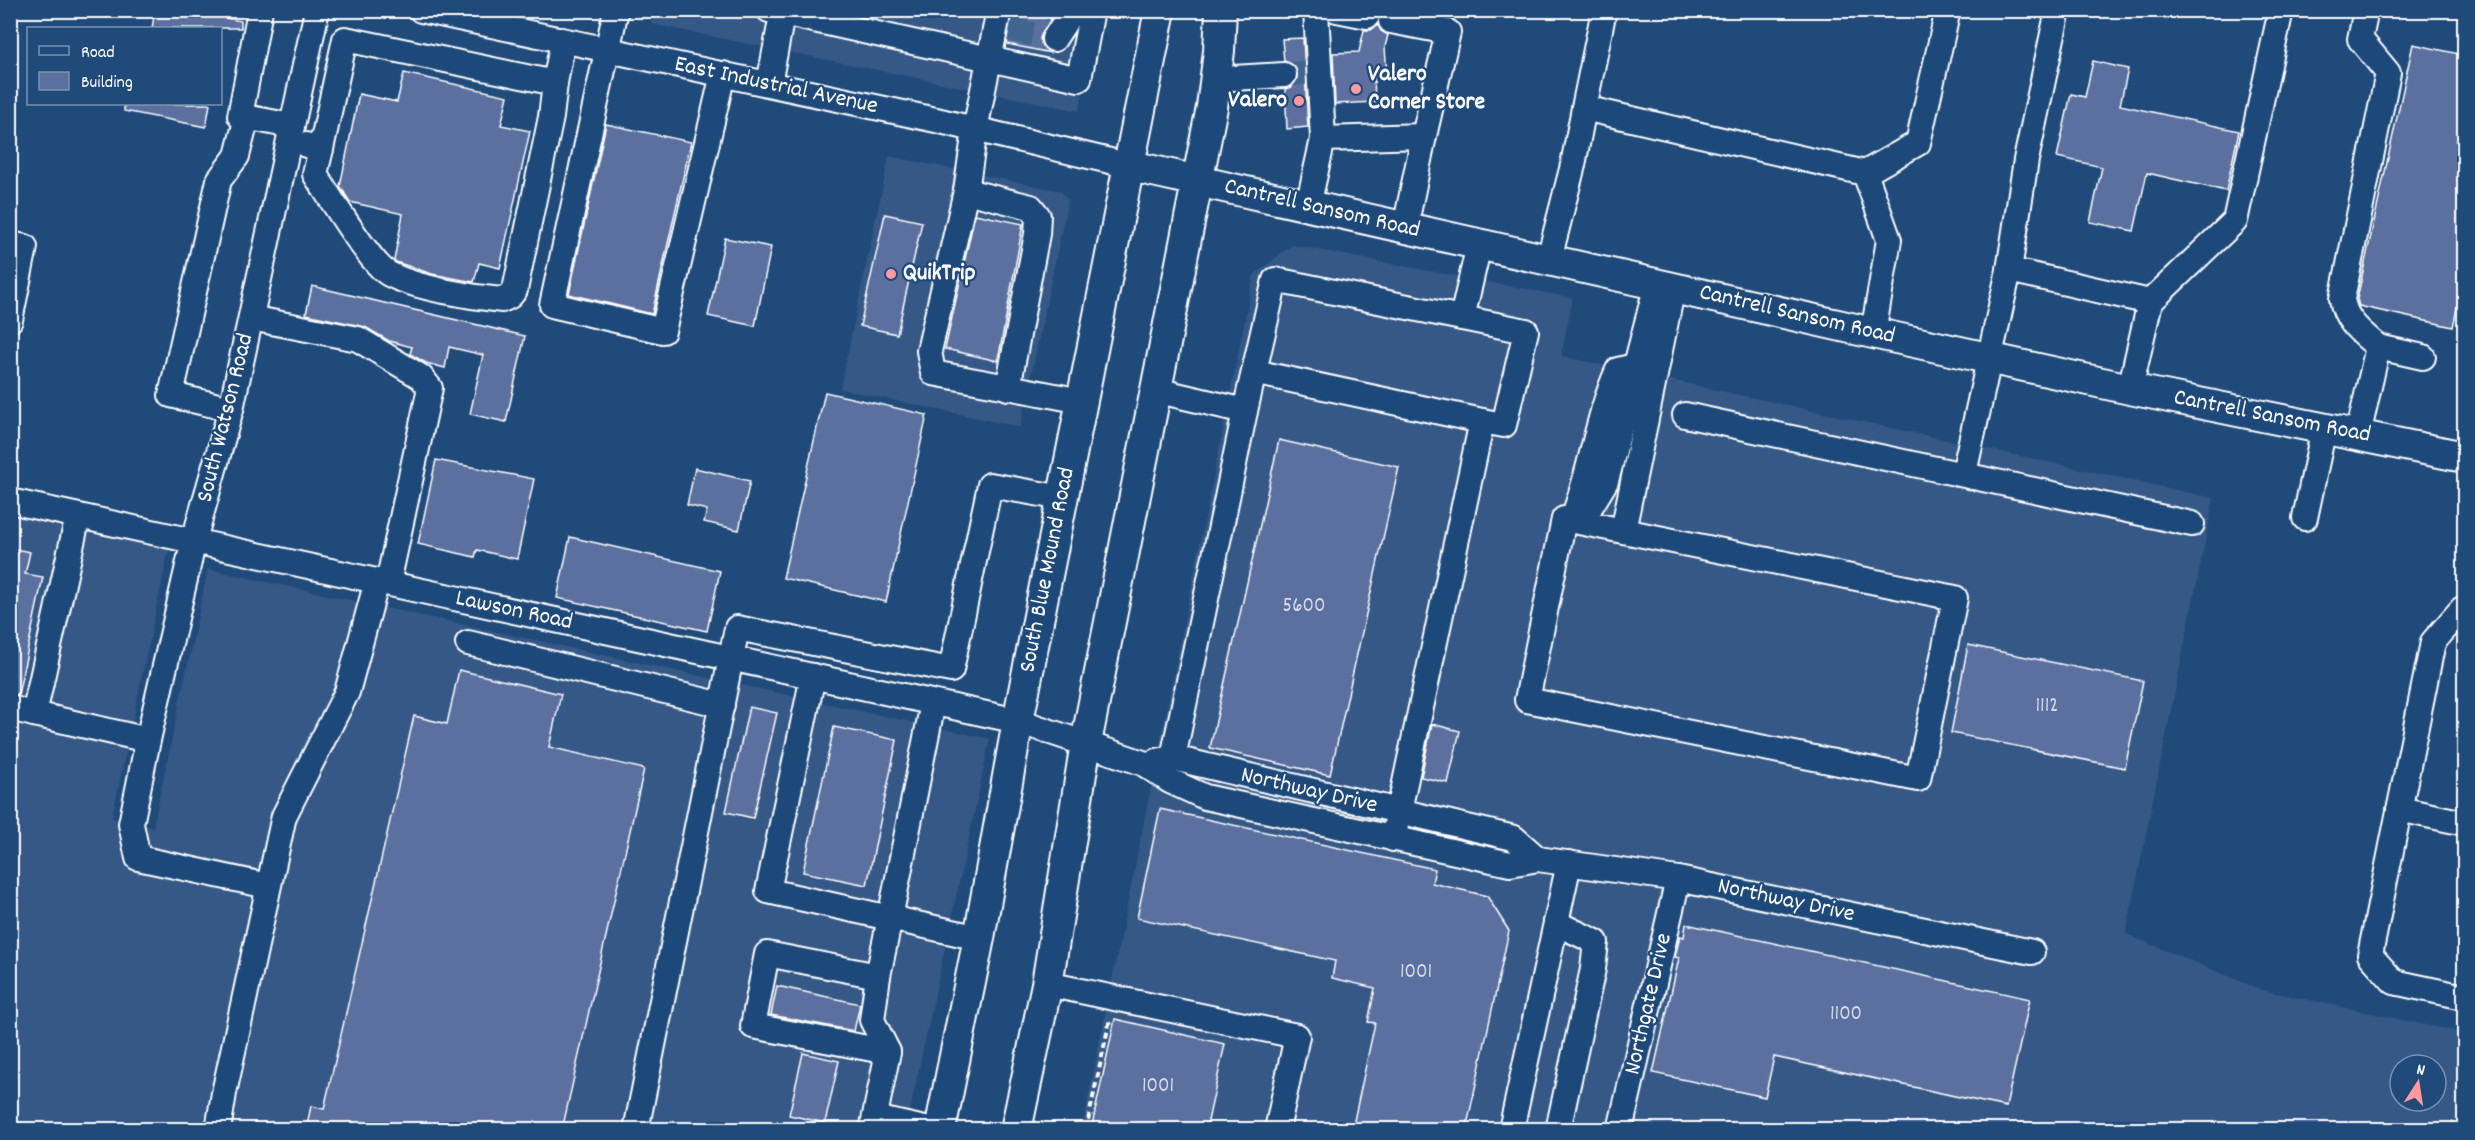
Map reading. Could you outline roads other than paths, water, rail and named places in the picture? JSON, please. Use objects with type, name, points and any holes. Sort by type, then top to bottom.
[{"type":"main road","name":"South Blue Mound Road","points":[[940,1130],[979,938],[1018,721],[1131,166],[1160,10]]},
{"type":"main road","points":[[1016,1130],[1047,984],[1086,743],[1216,79],[1221,10]]},
{"type":"main road","name":"Cantrell Sansom Road","points":[[1131,166],[1873,333],[2130,389],[2464,457]]},
{"type":"street","points":[[260,10],[240,116],[290,133],[321,148]]},
{"type":"street","name":"South Watson Road","points":[[268,886],[138,858],[131,824],[194,540],[231,409],[317,10]]},
{"type":"street","name":"East Industrial Avenue","points":[[421,10],[769,84],[1131,166]]},
{"type":"street","points":[[616,10],[552,305],[663,331],[723,74]]},
{"type":"street","points":[[769,84],[778,12],[988,61],[1079,79],[1092,10]]},
{"type":"street","points":[[1308,206],[1323,139],[1315,72],[1316,10]]},
{"type":"street","points":[[1337,10],[1367,16]]},
{"type":"street","points":[[1549,259],[1573,165],[1604,10]]},
{"type":"street","points":[[1584,108],[1865,173],[1918,143],[1948,10]]},
{"type":"street","points":[[1964,473],[2009,270],[2026,160],[2058,10]]},
{"type":"street","points":[[2130,389],[2150,302],[2235,221],[2281,10]]},
{"type":"street","points":[[2366,10],[2360,39],[2388,73],[2342,299],[2344,311],[2351,322],[2378,347],[2422,357]]},
{"type":"street","points":[[1054,39],[1065,11]]},
{"type":"street","points":[[1006,17],[988,61],[966,191],[929,351],[933,373],[1082,401]]},
{"type":"street","points":[[1391,21],[1448,32],[1405,228]]},
{"type":"street","points":[[555,83],[345,39],[315,174],[344,219],[388,274],[422,285],[502,300],[510,296],[515,290],[551,117],[563,41]]},
{"type":"street","points":[[1216,79],[1284,75]]},
{"type":"street","points":[[231,409],[171,395],[219,180],[237,156],[247,117]]},
{"type":"street","points":[[1323,139],[1424,136]]},
{"type":"street","points":[[1865,173],[1889,240],[1873,333]]},
{"type":"street","points":[[966,191],[1031,207],[1038,216],[1037,234],[1008,388]]},
{"type":"street","points":[[10,244],[25,247],[10,320]]},
{"type":"street","points":[[1462,318],[1479,245]]},
{"type":"street","points":[[2009,270],[2150,302]]},
{"type":"street","points":[[1173,758],[1245,411],[1275,280],[1526,331],[1504,425],[1254,372]]},
{"type":"street","points":[[1628,532],[1661,342],[1665,286]]},
{"type":"street","points":[[1576,521],[1607,394],[1618,370],[1635,366],[1665,286]]},
{"type":"street","points":[[218,1130],[284,816],[347,692],[383,582],[430,388],[421,377],[358,339],[250,318]]},
{"type":"street","points":[[2358,435],[2378,347]]},
{"type":"street","points":[[1155,390],[1245,411]]},
{"type":"street","points":[[1685,415],[1964,473],[2193,524]]},
{"type":"street","points":[[1393,839],[1482,421]]},
{"type":"street","points":[[2305,518],[2324,428]]},
{"type":"street","points":[[929,1130],[873,1124],[888,1052],[872,1020],[890,918],[938,704],[951,670],[990,485],[1063,498]]},
{"type":"street","name":"Lawson Road","points":[[10,501],[1018,721]]},
{"type":"street","points":[[34,714],[78,516]]},
{"type":"street","points":[[1564,519],[1628,532],[1955,598],[1918,779],[1527,700],[1564,519]]},
{"type":"street","points":[[2464,609],[2433,642],[2370,955],[2394,982],[2464,998]]},
{"type":"street","points":[[636,1130],[737,628],[951,670]]},
{"type":"street","points":[[468,643],[723,705]]},
{"type":"street","points":[[813,676],[768,891],[979,938]]},
{"type":"street","points":[[10,708],[148,740]]},
{"type":"street","name":"Northway Drive","points":[[1018,721],[1143,762],[1170,782],[1205,797],[1510,864],[1538,859],[1678,879],[2032,952]]},
{"type":"street","name":"Northway Drive","points":[[1143,762],[1173,758],[1514,838],[1538,859]]},
{"type":"street","points":[[2398,809],[2464,823]]},
{"type":"street","points":[[1511,1130],[1569,863]]},
{"type":"street","name":"Northgate Drive","points":[[1620,1130],[1678,879]]},
{"type":"street","points":[[1556,923],[1596,942],[1593,969],[1558,1130]]},
{"type":"street","points":[[878,976],[767,954],[753,1026],[888,1052]]},
{"type":"street","points":[[1047,984],[1297,1036],[1277,1130]]},
{"type":"tunnel","points":[[1049,10],[1060,13]]},
{"type":"tunnel","points":[[1009,29],[1054,39]]},
{"type":"tunnel","points":[[1284,75],[1311,72]]},
{"type":"place","name":"Valero Corner Store","points":[[1356,89]]},
{"type":"place","name":"Valero","points":[[1299,101]]},
{"type":"place","name":"QuikTrip","points":[[891,274]]}]
